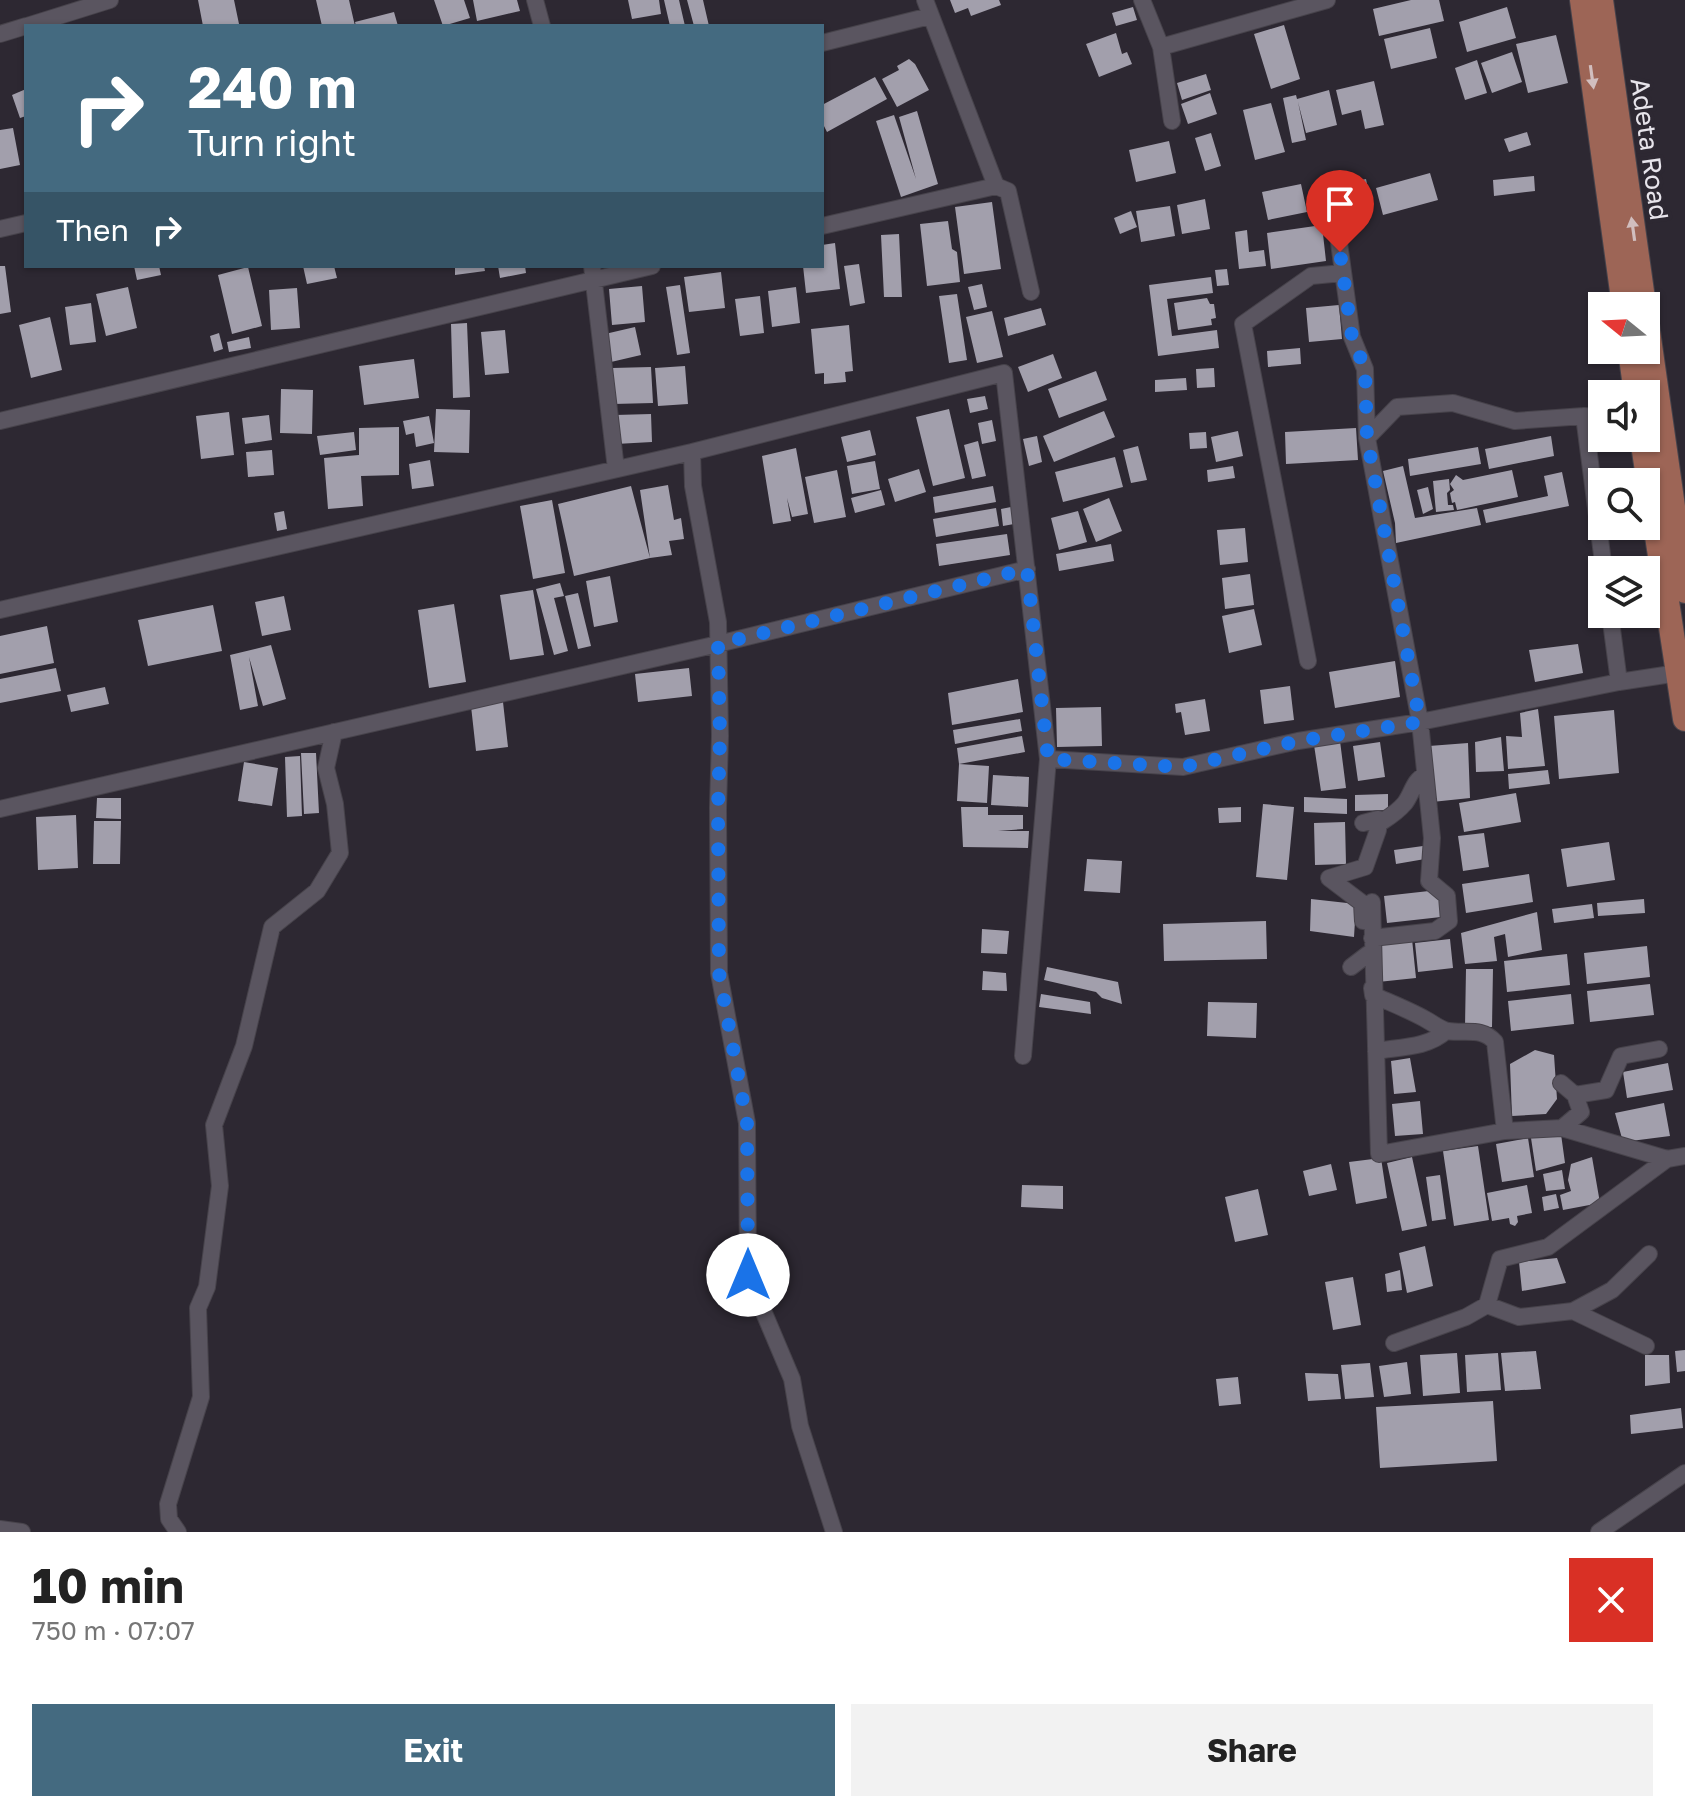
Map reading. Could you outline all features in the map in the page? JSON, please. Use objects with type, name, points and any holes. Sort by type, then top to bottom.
[{"type":"main road","name":"Adeta Road","points":[[1582,0],[1622,292]]},
{"type":"main road","name":"Adeta Road","points":[[1601,0],[1642,292]]},
{"type":"main road","points":[[1653,364],[1685,591]]},
{"type":"main road","points":[[1644,452],[1685,719]]},
{"type":"street","points":[[32,24],[110,0]]},
{"type":"street","points":[[535,0],[541,24]]},
{"type":"street","points":[[1142,0],[1161,47],[1172,121]]},
{"type":"street","points":[[1161,47],[1327,0]]},
{"type":"street","points":[[824,42],[927,8],[996,186]]},
{"type":"street","points":[[0,34],[24,27]]},
{"type":"street","points":[[824,226],[996,186],[1008,191],[1031,292]]},
{"type":"street","points":[[1336,221],[1352,337],[1365,369],[1367,438],[1420,722],[1432,838],[1429,881],[1447,896],[1449,921],[1435,931],[1365,936]]},
{"type":"street","points":[[0,229],[24,223]]},
{"type":"street","points":[[0,421],[593,273],[635,268]]},
{"type":"street","points":[[593,273],[616,469]]},
{"type":"street","points":[[1308,661],[1243,324],[1311,276],[1343,273]]},
{"type":"street","points":[[0,610],[692,452],[1004,373],[1048,759],[1023,1056]]},
{"type":"street","points":[[1367,438],[1397,407],[1453,403],[1515,421],[1588,416]]},
{"type":"street","points":[[1584,416],[1602,556]]},
{"type":"street","points":[[692,452],[693,486],[718,622],[719,973],[747,1123],[748,1275],[792,1379],[800,1426],[834,1532]]},
{"type":"street","points":[[0,809],[718,644],[1027,569]]},
{"type":"street","points":[[1612,628],[1619,682]]},
{"type":"street","points":[[1048,759],[1183,767],[1298,741],[1420,722],[1678,673]]},
{"type":"street","points":[[178,1532],[169,1519],[168,1504],[201,1397],[198,1308],[207,1287],[220,1186],[214,1125],[244,1046],[272,927],[317,891],[340,853],[335,804],[326,768],[334,732]]},
{"type":"street","points":[[1425,775],[1419,778],[1405,802],[1392,816],[1383,821],[1371,821],[1378,830],[1365,867],[1329,878],[1362,903],[1373,995],[1379,1154],[1505,1131],[1562,1128],[1667,1159],[1685,1156]]},
{"type":"street","points":[[1351,967],[1365,936],[1372,902]]},
{"type":"street","points":[[1373,995],[1446,1031],[1481,1032],[1490,1036],[1495,1042],[1505,1131]]},
{"type":"street","points":[[1376,1051],[1418,1045],[1438,1038],[1446,1031]]},
{"type":"street","points":[[1575,1095],[1606,1090],[1621,1056],[1659,1049]]},
{"type":"street","points":[[1561,1083],[1575,1095],[1581,1112],[1562,1128]]},
{"type":"street","points":[[1394,1343],[1466,1317],[1487,1305],[1500,1259],[1548,1247],[1667,1159]]},
{"type":"street","points":[[1487,1305],[1519,1317],[1573,1311],[1612,1290],[1649,1254]]},
{"type":"street","points":[[1573,1311],[1646,1346]]},
{"type":"street","points":[[1599,1532],[1685,1473]]},
{"type":"street","points":[[0,1529],[22,1532]]},
{"type":"building","points":[[198,0],[234,0],[239,24],[203,24]]},
{"type":"building","points":[[316,0],[349,0],[355,24],[322,24]]},
{"type":"building","points":[[434,0],[464,0],[470,18],[442,24]]},
{"type":"building","points":[[473,0],[517,0],[520,11],[477,21]]},
{"type":"building","points":[[628,0],[659,0],[661,14],[632,19]]},
{"type":"building","points":[[664,0],[679,0],[685,24],[670,24]]},
{"type":"building","points":[[687,0],[703,0],[709,24],[693,24]]},
{"type":"building","points":[[950,0],[999,0],[1001,5],[971,16],[968,8],[955,13]]},
{"type":"building","points":[[1411,0],[1439,0],[1444,21],[1379,36],[1373,9]]},
{"type":"building","points":[[1133,7],[1137,20],[1116,26],[1112,13]]},
{"type":"building","points":[[1507,7],[1516,38],[1467,52],[1459,22]]},
{"type":"building","points":[[394,12],[397,24],[356,24]]},
{"type":"building","points":[[1284,25],[1300,79],[1271,89],[1254,34]]},
{"type":"building","points":[[1430,28],[1437,58],[1391,69],[1384,39]]},
{"type":"building","points":[[1116,33],[1122,54],[1127,52],[1132,64],[1099,77],[1086,44]]},
{"type":"building","points":[[1556,35],[1568,83],[1528,93],[1516,44]]},
{"type":"building","points":[[1512,52],[1522,82],[1492,93],[1481,63]]},
{"type":"building","points":[[909,59],[929,90],[897,107],[882,79],[899,70],[897,66]]},
{"type":"building","points":[[1477,60],[1487,93],[1465,100],[1455,68]]},
{"type":"building","points":[[1206,74],[1211,90],[1182,100],[1177,83]]},
{"type":"building","points":[[875,77],[887,99],[827,132],[824,104]]},
{"type":"building","points":[[1374,81],[1384,125],[1365,129],[1361,110],[1342,115],[1336,90]]},
{"type":"building","points":[[24,90],[24,117],[20,118],[12,95]]},
{"type":"building","points":[[1329,90],[1337,125],[1306,133],[1298,102],[1306,140],[1292,143],[1283,98],[1296,95],[1297,99]]},
{"type":"building","points":[[1210,93],[1217,114],[1188,124],[1181,104]]},
{"type":"building","points":[[1271,103],[1285,152],[1255,160],[1243,110]]},
{"type":"building","points":[[917,111],[938,184],[901,197],[876,121],[894,115],[916,179],[899,117]]},
{"type":"building","points":[[13,128],[20,165],[0,169],[0,130]]},
{"type":"building","points":[[1527,132],[1531,145],[1509,152],[1504,139]]},
{"type":"building","points":[[1211,133],[1221,166],[1205,171],[1195,138]]},
{"type":"building","points":[[1169,141],[1176,173],[1136,182],[1129,150]]},
{"type":"building","points":[[1430,173],[1438,200],[1383,215],[1376,188]]},
{"type":"building","points":[[1534,176],[1535,191],[1494,196],[1493,180]]},
{"type":"building","points":[[1366,179],[1372,207],[1352,212],[1346,183]]},
{"type":"building","points":[[1301,184],[1307,212],[1268,220],[1262,192]]},
{"type":"building","points":[[1205,199],[1210,229],[1182,234],[1177,205]]},
{"type":"building","points":[[992,202],[1001,269],[964,274],[955,207]]},
{"type":"building","points":[[1170,206],[1175,236],[1141,242],[1136,211]]},
{"type":"building","points":[[1131,211],[1137,227],[1120,234],[1114,218]]},
{"type":"building","points":[[948,221],[952,249],[957,252],[960,282],[927,286],[920,224]]},
{"type":"building","points":[[1322,225],[1326,261],[1271,269],[1267,233]]},
{"type":"building","points":[[1247,230],[1249,252],[1264,250],[1266,266],[1239,269],[1235,232]]},
{"type":"building","points":[[899,234],[902,297],[884,297],[881,235]]},
{"type":"building","points":[[835,243],[840,289],[806,293],[803,268],[824,268],[824,245]]},
{"type":"building","points":[[859,264],[865,303],[850,306],[844,266]]},
{"type":"building","points":[[0,266],[5,266],[11,312],[0,314]]},
{"type":"building","points":[[134,268],[159,268],[161,275],[137,280]]},
{"type":"building","points":[[248,268],[262,326],[232,334],[218,275]]},
{"type":"building","points":[[303,268],[334,268],[337,278],[307,284]]},
{"type":"building","points":[[455,268],[484,268],[485,271],[455,275]]},
{"type":"building","points":[[498,268],[525,268],[526,273],[500,278]]},
{"type":"building","points":[[1227,269],[1229,285],[1217,286],[1215,270]]},
{"type":"building","points":[[721,272],[725,308],[689,312],[684,277]]},
{"type":"building","points":[[1211,277],[1213,293],[1167,299],[1172,336],[1217,330],[1219,348],[1158,356],[1149,285]]},
{"type":"building","points":[[982,284],[987,307],[974,310],[968,287]]},
{"type":"building","points":[[680,285],[690,353],[677,355],[666,287]]},
{"type":"building","points":[[642,286],[645,322],[612,325],[609,289]]},
{"type":"building","points":[[128,287],[137,328],[106,336],[96,294]]},
{"type":"building","points":[[796,287],[800,323],[772,327],[768,291]]},
{"type":"building","points":[[297,288],[300,328],[271,330],[269,290]]},
{"type":"building","points":[[957,294],[967,360],[949,363],[939,296]]},
{"type":"building","points":[[760,296],[764,333],[740,336],[735,299]]},
{"type":"building","points":[[1207,298],[1210,304],[1214,304],[1216,318],[1211,319],[1212,325],[1178,330],[1174,303]]},
{"type":"building","points":[[91,303],[96,342],[70,345],[65,307]]},
{"type":"building","points":[[1339,305],[1342,339],[1309,342],[1306,308]]},
{"type":"building","points":[[1041,308],[1046,325],[1008,336],[1004,318]]},
{"type":"building","points":[[992,311],[1003,357],[977,363],[966,317]]},
{"type":"building","points":[[50,317],[62,370],[31,378],[19,325]]},
{"type":"building","points":[[467,323],[470,397],[453,398],[451,324]]},
{"type":"building","points":[[849,325],[853,371],[845,372],[846,382],[824,384],[824,373],[815,374],[811,329]]},
{"type":"building","points":[[635,327],[641,355],[611,362],[605,334]]},
{"type":"building","points":[[505,330],[509,373],[485,375],[481,332]]},
{"type":"building","points":[[219,333],[223,349],[214,352],[210,336]]},
{"type":"building","points":[[249,337],[251,348],[229,352],[227,342]]},
{"type":"building","points":[[1300,348],[1301,364],[1268,367],[1267,351]]},
{"type":"building","points":[[1053,354],[1062,378],[1028,392],[1018,367]]},
{"type":"building","points":[[414,359],[419,398],[364,405],[359,366]]},
{"type":"building","points":[[685,366],[688,404],[658,406],[655,368]]},
{"type":"building","points":[[651,367],[653,403],[613,404],[612,368]]},
{"type":"building","points":[[1214,368],[1215,387],[1197,388],[1196,369]]},
{"type":"building","points":[[1096,371],[1107,400],[1059,418],[1048,389]]},
{"type":"building","points":[[1186,378],[1187,390],[1155,392],[1155,380]]},
{"type":"building","points":[[281,389],[313,390],[312,434],[280,433]]},
{"type":"building","points":[[985,396],[988,409],[970,413],[967,399]]},
{"type":"building","points":[[436,409],[470,410],[469,453],[434,452]]},
{"type":"building","points":[[949,409],[965,478],[933,486],[916,417]]},
{"type":"building","points":[[1104,411],[1115,437],[1054,462],[1043,436]]},
{"type":"building","points":[[229,412],[234,455],[201,459],[196,416]]},
{"type":"building","points":[[651,414],[652,442],[616,444],[615,415]]},
{"type":"building","points":[[269,415],[272,440],[245,444],[242,418]]},
{"type":"building","points":[[429,416],[434,443],[416,447],[414,433],[406,435],[403,421]]},
{"type":"building","points":[[992,420],[996,441],[982,444],[978,423]]},
{"type":"building","points":[[399,427],[399,475],[361,476],[363,506],[328,509],[324,458],[359,455],[359,428]]},
{"type":"building","points":[[1356,428],[1358,460],[1286,464],[1285,432]]},
{"type":"building","points":[[870,430],[876,455],[847,462],[841,437]]},
{"type":"building","points":[[1238,431],[1243,456],[1216,462],[1211,437]]},
{"type":"building","points":[[354,432],[356,450],[320,455],[317,436]]},
{"type":"building","points":[[1206,432],[1207,448],[1190,449],[1189,433]]},
{"type":"building","points":[[1037,436],[1042,462],[1029,466],[1023,439]]},
{"type":"building","points":[[1551,436],[1554,456],[1489,469],[1485,449]]},
{"type":"building","points":[[978,441],[986,476],[972,479],[964,445]]},
{"type":"building","points":[[1138,446],[1147,480],[1131,483],[1123,450]]},
{"type":"building","points":[[1478,447],[1481,464],[1410,476],[1408,459]]},
{"type":"building","points":[[796,448],[808,514],[792,517],[787,498],[791,521],[773,524],[762,456]]},
{"type":"building","points":[[272,450],[274,475],[248,477],[246,452]]},
{"type":"building","points":[[1115,457],[1123,487],[1063,502],[1055,472]]},
{"type":"building","points":[[430,460],[434,486],[412,489],[409,464]]},
{"type":"building","points":[[875,461],[880,489],[852,494],[847,466]]},
{"type":"building","points":[[1233,466],[1235,478],[1208,482],[1207,470]]},
{"type":"building","points":[[1403,466],[1415,518],[1477,508],[1481,525],[1396,543],[1395,523],[1383,471]]},
{"type":"building","points":[[919,469],[926,492],[895,502],[888,479]]},
{"type":"building","points":[[837,470],[846,517],[814,523],[805,477]]},
{"type":"building","points":[[1512,470],[1518,497],[1457,510],[1455,502],[1452,503],[1450,493],[1454,490],[1450,484],[1456,475],[1463,480]]},
{"type":"building","points":[[1562,472],[1569,506],[1486,523],[1483,510],[1548,496],[1544,476]]},
{"type":"building","points":[[1449,479],[1448,505],[1453,505],[1454,510],[1436,512],[1433,481]]},
{"type":"building","points":[[668,485],[674,520],[681,518],[684,539],[669,541],[672,555],[650,558],[640,490]]},
{"type":"building","points":[[631,486],[650,558],[574,576],[558,504]]},
{"type":"building","points":[[993,486],[996,502],[935,513],[933,497]]},
{"type":"building","points":[[1428,487],[1433,509],[1423,514],[1417,490]]},
{"type":"building","points":[[881,490],[885,505],[855,513],[851,498]]},
{"type":"building","points":[[1109,498],[1122,531],[1096,542],[1083,509]]},
{"type":"building","points":[[552,500],[565,573],[533,579],[520,506]]},
{"type":"building","points":[[1011,507],[1014,524],[1003,526],[1001,509]]},
{"type":"building","points":[[996,508],[999,526],[936,537],[933,519]]},
{"type":"building","points":[[284,511],[287,529],[277,531],[274,513]]},
{"type":"building","points":[[1078,511],[1087,542],[1059,550],[1051,518]]},
{"type":"building","points":[[1245,528],[1248,562],[1220,565],[1217,530]]},
{"type":"building","points":[[1007,534],[1010,555],[939,566],[936,544]]},
{"type":"building","points":[[1111,544],[1114,561],[1059,571],[1056,554]]},
{"type":"building","points":[[1250,574],[1254,605],[1225,609],[1222,578]]},
{"type":"building","points":[[610,576],[618,622],[594,627],[586,581]]},
{"type":"building","points":[[560,583],[564,596],[554,598],[568,651],[554,655],[536,589]]},
{"type":"building","points":[[533,590],[544,655],[510,660],[500,595]]},
{"type":"building","points":[[578,593],[591,646],[578,649],[565,596]]},
{"type":"building","points":[[284,596],[291,630],[262,636],[255,602]]},
{"type":"building","points":[[454,604],[466,682],[429,688],[418,610]]},
{"type":"building","points":[[213,605],[222,651],[148,666],[138,620]]},
{"type":"building","points":[[1254,609],[1262,645],[1229,653],[1222,616]]},
{"type":"building","points":[[47,626],[54,663],[0,674],[0,636]]},
{"type":"building","points":[[1578,644],[1583,673],[1535,682],[1529,650]]},
{"type":"building","points":[[271,645],[286,699],[263,706],[249,657],[258,706],[240,710],[230,655]]},
{"type":"building","points":[[1395,661],[1400,697],[1335,708],[1329,672]]},
{"type":"building","points":[[56,668],[61,691],[0,703],[0,679]]},
{"type":"building","points":[[689,668],[692,696],[638,702],[635,674]]},
{"type":"building","points":[[1018,679],[1023,712],[952,725],[948,693]]},
{"type":"building","points":[[1290,686],[1294,720],[1264,724],[1260,690]]},
{"type":"building","points":[[105,687],[109,704],[71,712],[67,695]]},
{"type":"building","points":[[1205,699],[1210,731],[1185,735],[1181,712],[1176,713],[1175,704]]},
{"type":"building","points":[[503,702],[508,747],[476,751],[471,706]]},
{"type":"building","points":[[1101,707],[1102,746],[1057,747],[1056,708]]},
{"type":"building","points":[[1538,709],[1545,766],[1508,769],[1506,736],[1522,737],[1520,713]]},
{"type":"building","points":[[1614,710],[1619,773],[1559,779],[1554,716]]},
{"type":"building","points":[[1020,719],[1022,731],[955,744],[953,730]]},
{"type":"building","points":[[1022,736],[1025,752],[959,764],[957,748]]},
{"type":"building","points":[[1501,737],[1504,771],[1476,772],[1475,742]]},
{"type":"building","points":[[1340,741],[1346,788],[1321,791],[1314,745]]},
{"type":"building","points":[[1380,742],[1385,777],[1358,781],[1353,746]]},
{"type":"building","points":[[1468,743],[1470,798],[1432,802],[1429,746]]},
{"type":"building","points":[[301,753],[316,753],[319,813],[304,814]]},
{"type":"building","points":[[300,756],[302,816],[287,817],[285,757]]},
{"type":"building","points":[[244,762],[278,768],[272,806],[238,801]]},
{"type":"building","points":[[959,764],[989,766],[987,803],[957,801]]},
{"type":"building","points":[[1548,770],[1550,784],[1509,789],[1508,774]]},
{"type":"building","points":[[993,775],[1029,777],[1028,807],[991,805]]},
{"type":"building","points":[[1516,793],[1521,822],[1464,832],[1459,803]]},
{"type":"building","points":[[1388,794],[1388,810],[1355,811],[1355,795]]},
{"type":"building","points":[[1304,797],[1347,799],[1347,814],[1304,812]]},
{"type":"building","points":[[97,798],[121,798],[121,819],[96,818]]},
{"type":"building","points":[[1263,804],[1294,807],[1287,880],[1256,877]]},
{"type":"building","points":[[961,807],[988,807],[988,815],[1023,815],[1023,829],[998,831],[1029,831],[1028,848],[963,847]]},
{"type":"building","points":[[1241,807],[1241,822],[1219,823],[1218,808]]},
{"type":"building","points":[[76,815],[78,868],[38,870],[36,817]]},
{"type":"building","points":[[94,821],[121,821],[120,864],[93,864]]},
{"type":"building","points":[[1345,822],[1346,864],[1315,865],[1314,823]]},
{"type":"building","points":[[1484,833],[1489,867],[1463,871],[1458,836]]},
{"type":"building","points":[[1609,842],[1615,880],[1567,887],[1561,849]]},
{"type":"building","points":[[1423,846],[1425,859],[1396,864],[1394,850]]},
{"type":"building","points":[[1087,859],[1122,861],[1120,893],[1084,891]]},
{"type":"building","points":[[1529,874],[1533,902],[1466,913],[1462,884]]},
{"type":"building","points":[[1438,890],[1441,917],[1387,923],[1384,896]]},
{"type":"building","points":[[1311,899],[1356,904],[1354,937],[1310,931]]},
{"type":"building","points":[[1644,899],[1645,913],[1598,916],[1597,903]]},
{"type":"building","points":[[1592,904],[1594,918],[1554,923],[1552,909]]},
{"type":"building","points":[[1537,912],[1542,950],[1508,957],[1505,934],[1494,937],[1497,961],[1465,964],[1461,933]]},
{"type":"building","points":[[1266,921],[1267,959],[1164,961],[1163,924]]},
{"type":"building","points":[[982,929],[1009,931],[1007,954],[981,953]]},
{"type":"building","points":[[1412,939],[1416,978],[1378,982],[1375,942]]},
{"type":"building","points":[[1450,939],[1453,968],[1418,972],[1415,943]]},
{"type":"building","points":[[1647,946],[1650,977],[1587,984],[1584,953]]},
{"type":"building","points":[[1567,954],[1570,985],[1507,992],[1504,961]]},
{"type":"building","points":[[1047,967],[1118,982],[1122,1004],[1102,998],[1096,992],[1044,980]]},
{"type":"building","points":[[1466,969],[1493,969],[1492,1027],[1465,1027]]},
{"type":"building","points":[[983,971],[1006,973],[1007,991],[982,990]]},
{"type":"building","points":[[1650,984],[1654,1015],[1590,1022],[1587,991]]},
{"type":"building","points":[[1041,994],[1090,1002],[1091,1014],[1039,1007]]},
{"type":"building","points":[[1571,994],[1574,1024],[1511,1031],[1508,1001]]},
{"type":"building","points":[[1208,1002],[1257,1003],[1256,1038],[1207,1036]]},
{"type":"building","points":[[1535,1050],[1554,1055],[1557,1099],[1546,1114],[1512,1116],[1510,1064]]},
{"type":"building","points":[[1410,1058],[1416,1092],[1394,1094],[1391,1061]]},
{"type":"building","points":[[1668,1063],[1673,1090],[1627,1098],[1623,1072]]},
{"type":"building","points":[[1420,1101],[1423,1134],[1395,1136],[1392,1104]]},
{"type":"building","points":[[1664,1103],[1670,1136],[1623,1142],[1615,1113]]},
{"type":"building","points":[[1561,1134],[1565,1163],[1536,1171],[1531,1138]]},
{"type":"building","points":[[1528,1138],[1534,1177],[1502,1182],[1496,1144]]},
{"type":"building","points":[[1478,1146],[1489,1220],[1454,1226],[1443,1151]]},
{"type":"building","points":[[1412,1157],[1427,1226],[1402,1231],[1387,1163]]},
{"type":"building","points":[[1592,1157],[1600,1203],[1563,1210],[1560,1195],[1571,1191],[1568,1180],[1571,1164]]},
{"type":"building","points":[[1381,1158],[1387,1198],[1356,1204],[1349,1162]]},
{"type":"building","points":[[1331,1164],[1337,1190],[1309,1196],[1303,1171]]},
{"type":"building","points":[[1562,1170],[1565,1189],[1546,1191],[1543,1174]]},
{"type":"building","points":[[1440,1175],[1446,1219],[1432,1221],[1426,1177]]},
{"type":"building","points":[[1022,1185],[1063,1186],[1063,1209],[1021,1207]]},
{"type":"building","points":[[1527,1185],[1532,1213],[1517,1216],[1515,1226],[1510,1224],[1509,1218],[1492,1221],[1487,1193]]},
{"type":"building","points":[[1258,1189],[1268,1235],[1235,1242],[1225,1197]]},
{"type":"building","points":[[1556,1194],[1559,1208],[1544,1211],[1542,1197]]},
{"type":"building","points":[[1425,1246],[1433,1286],[1407,1293],[1399,1253]]},
{"type":"building","points":[[1557,1258],[1566,1283],[1522,1291],[1519,1262]]},
{"type":"building","points":[[1400,1270],[1402,1290],[1387,1292],[1385,1274]]},
{"type":"building","points":[[1353,1277],[1361,1325],[1333,1330],[1325,1282]]},
{"type":"building","points":[[1685,1350],[1685,1371],[1677,1372],[1675,1351]]},
{"type":"building","points":[[1536,1351],[1541,1389],[1505,1391],[1501,1353]]},
{"type":"building","points":[[1457,1353],[1460,1393],[1423,1396],[1420,1355]]},
{"type":"building","points":[[1498,1353],[1501,1390],[1467,1392],[1465,1355]]},
{"type":"building","points":[[1645,1355],[1669,1355],[1670,1383],[1645,1386]]},
{"type":"building","points":[[1407,1362],[1411,1394],[1384,1397],[1379,1366]]},
{"type":"building","points":[[1370,1363],[1374,1397],[1345,1399],[1341,1365]]},
{"type":"building","points":[[1305,1373],[1338,1374],[1341,1399],[1308,1401]]},
{"type":"building","points":[[1238,1377],[1241,1404],[1219,1406],[1216,1379]]},
{"type":"building","points":[[1493,1401],[1497,1461],[1380,1468],[1376,1407]]},
{"type":"building","points":[[1681,1408],[1683,1428],[1631,1434],[1630,1415]]},
{"type":"route","points":[[748,1275],[747,1123],[719,973],[718,644],[1027,569],[1048,759],[1183,767],[1298,741],[1420,722],[1367,438],[1365,369],[1352,337],[1340,252]]}]
